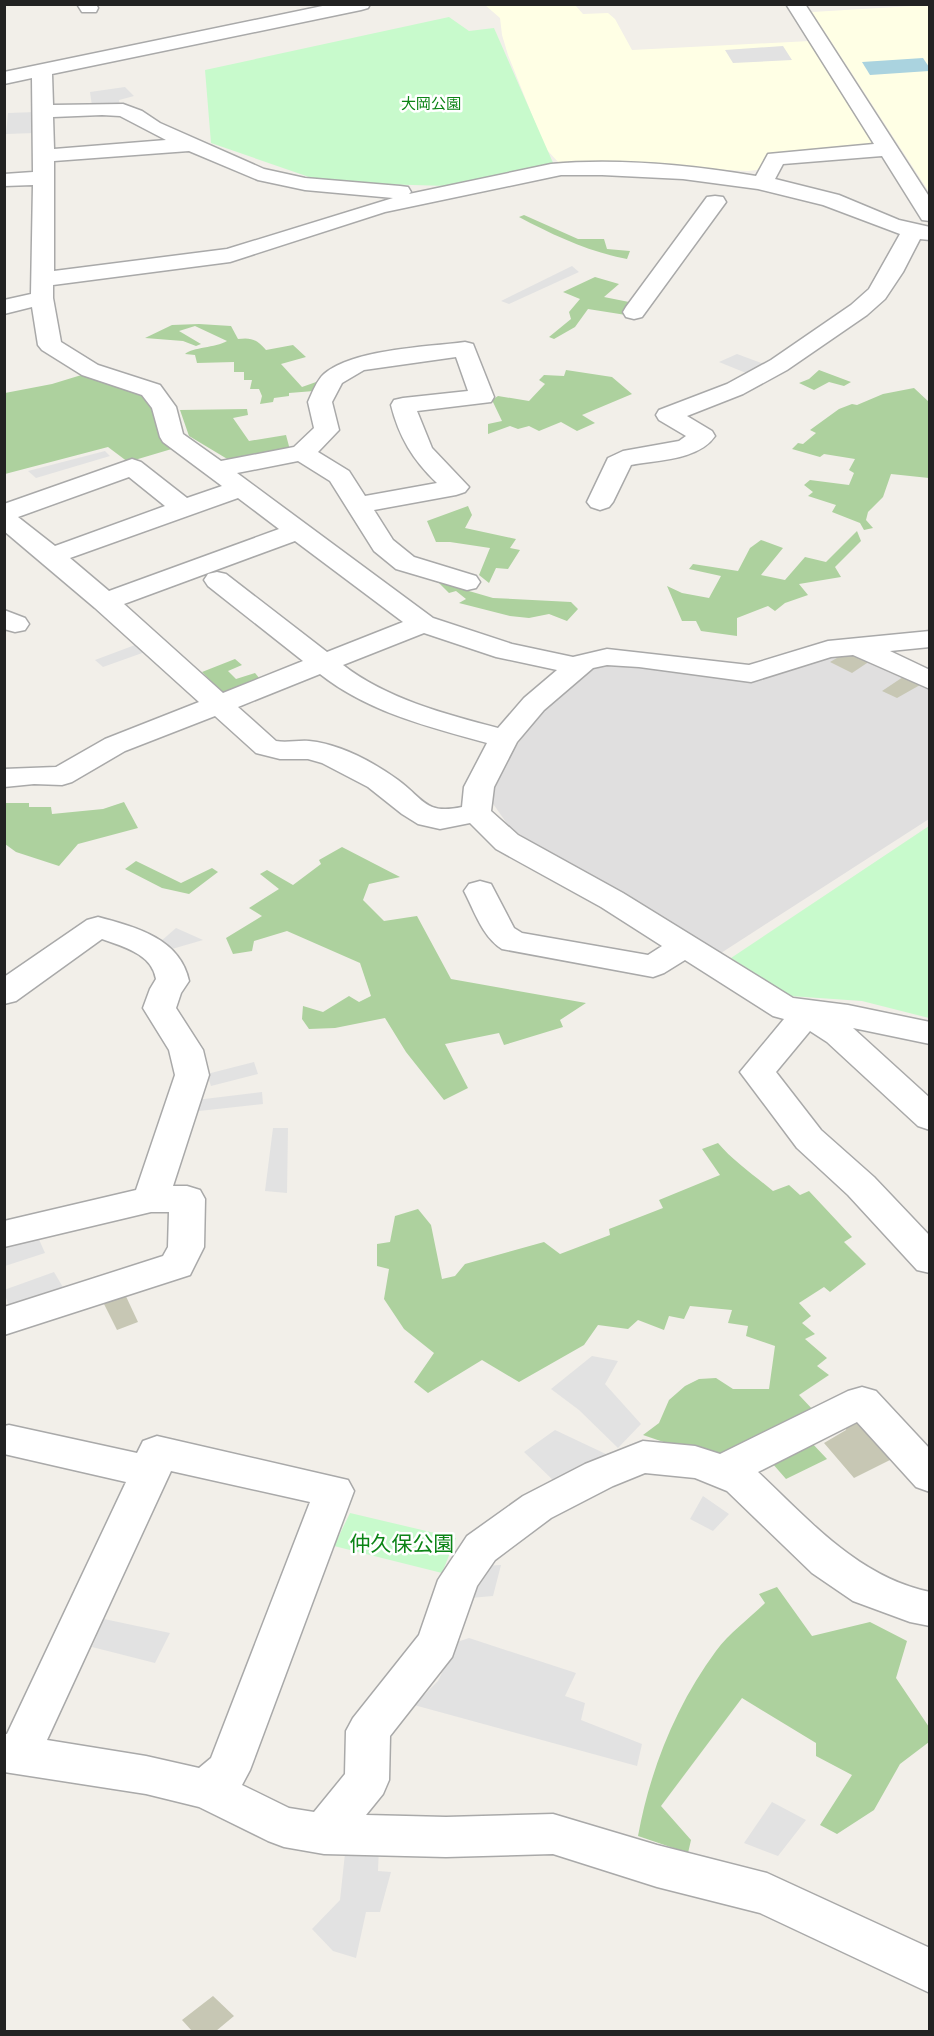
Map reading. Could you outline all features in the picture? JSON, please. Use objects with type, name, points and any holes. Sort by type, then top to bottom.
[{"type":"street","points":[[4,78],[361,4]]},
{"type":"street","points":[[795,4],[887,149],[924,227]]},
{"type":"street","points":[[42,71],[43,288],[50,345],[90,370],[151,390],[164,407],[172,437],[423,624],[506,651],[578,666]]},
{"type":"street","points":[[43,111],[102,108],[123,110],[135,115],[153,128],[194,144],[234,165],[258,174],[305,184],[396,192],[456,189]]},
{"type":"street","points":[[44,156],[194,144]]},
{"type":"street","points":[[763,182],[775,158],[887,149]]},
{"type":"street","points":[[4,307],[43,288],[80,276],[230,255],[380,207],[456,189],[568,168],[686,172],[763,182],[924,227]]},
{"type":"street","points":[[4,180],[44,178]]},
{"type":"street","points":[[634,312],[716,202]]},
{"type":"street","points":[[600,502],[617,464],[623,459],[687,447],[703,436],[668,415],[735,389],[779,365],[859,310],[877,294],[924,227]]},
{"type":"street","points":[[215,470],[302,453],[327,430],[320,402],[332,379],[358,363],[465,349],[482,397],[403,405],[408,427],[422,455],[456,487],[360,505]]},
{"type":"street","points":[[302,453],[340,476],[383,544],[405,563],[467,582]]},
{"type":"street","points":[[4,513],[132,467],[183,508]]},
{"type":"street","points":[[52,556],[240,489]]},
{"type":"street","points":[[4,518],[105,602],[266,747],[279,752],[316,751],[334,758],[369,776],[420,813],[436,819],[476,813]]},
{"type":"street","points":[[105,602],[297,531]]},
{"type":"street","points":[[217,580],[354,687],[432,719],[504,739]]},
{"type":"street","points":[[4,778],[34,775],[62,776],[115,746],[423,624]]},
{"type":"street","points":[[476,813],[479,787],[504,739],[534,704],[584,662],[607,657],[751,674],[828,649],[930,639]]},
{"type":"street","points":[[859,647],[930,681]]},
{"type":"street","points":[[476,813],[507,842],[612,900],[785,1008],[807,1013],[848,1016],[930,1034]]},
{"type":"street","points":[[480,891],[501,934],[513,942],[653,966],[687,945]]},
{"type":"street","points":[[4,993],[98,927],[158,951],[165,960],[172,970],[173,981],[166,988],[159,1008],[186,1050],[192,1075],[151,1199]]},
{"type":"street","points":[[807,1013],[839,1034],[930,1118]]},
{"type":"street","points":[[807,1013],[757,1072],[809,1139],[861,1186],[930,1260]]},
{"type":"street","points":[[4,1234],[151,1199],[187,1199],[186,1247],[177,1265],[4,1321]]},
{"type":"street","points":[[723,1471],[862,1402],[930,1476]]},
{"type":"street","points":[[9,1440],[151,1472]]},
{"type":"street","points":[[206,1789],[228,1770],[334,1491],[157,1452],[151,1472],[11,1754],[146,1775],[206,1789],[284,1827],[324,1834],[446,1837],[553,1834],[657,1866],[768,1894],[930,1971]]},
{"type":"street","points":[[324,1834],[367,1780],[368,1731],[437,1644],[459,1580],[481,1548],[537,1507],[599,1475],[643,1457],[695,1462],[723,1471],[741,1480],[826,1561],[868,1589],[910,1605],[930,1609]]},
{"type":"shaded area","points":[[485,5],[575,5],[583,14],[608,13],[615,19],[632,50],[810,41],[877,146],[771,154],[757,170],[748,171],[569,162],[560,164],[547,150],[538,130],[508,55],[500,18]]},
{"type":"shaded area","points":[[929,5],[929,192],[812,12]]},
{"type":"shaded area","points":[[783,46],[792,60],[733,63],[725,50]]},
{"type":"shaded area","points":[[125,87],[134,96],[119,100],[120,106],[92,106],[90,92]]},
{"type":"shaded area","points":[[36,112],[34,133],[6,134],[8,113]]},
{"type":"shaded area","points":[[572,266],[579,272],[509,304],[501,301]]},
{"type":"shaded area","points":[[737,354],[767,365],[751,375],[719,362]]},
{"type":"shaded area","points":[[105,451],[110,456],[36,478],[28,471]]},
{"type":"shaded area","points":[[135,645],[145,652],[103,667],[95,660]]},
{"type":"shaded area","points":[[855,652],[929,688],[929,819],[721,953],[634,900],[573,868],[510,828],[487,795],[513,751],[543,708],[595,662],[608,659],[754,680],[836,655]]},
{"type":"shaded area","points":[[842,655],[861,655],[870,661],[852,673],[830,662]]},
{"type":"shaded area","points":[[903,677],[920,685],[897,698],[882,691]]},
{"type":"shaded area","points":[[176,928],[203,940],[172,949],[160,942]]},
{"type":"shaded area","points":[[254,1062],[258,1074],[211,1086],[207,1074]]},
{"type":"shaded area","points":[[262,1092],[263,1104],[199,1111],[196,1100]]},
{"type":"shaded area","points":[[273,1128],[288,1128],[287,1193],[265,1191]]},
{"type":"shaded area","points":[[37,1235],[45,1253],[5,1266],[4,1245]]},
{"type":"shaded area","points":[[54,1272],[64,1289],[9,1308],[4,1290]]},
{"type":"shaded area","points":[[123,1290],[138,1322],[117,1330],[101,1298]]},
{"type":"shaded area","points":[[592,1356],[618,1361],[605,1384],[641,1424],[618,1448],[579,1410],[551,1389]]},
{"type":"shaded area","points":[[865,1410],[902,1454],[854,1478],[824,1443],[846,1430],[847,1418]]},
{"type":"shaded area","points":[[555,1430],[608,1455],[558,1485],[524,1452]]},
{"type":"shaded area","points":[[703,1496],[729,1514],[713,1531],[690,1519]]},
{"type":"shaded area","points":[[501,1565],[493,1596],[470,1598],[482,1566]]},
{"type":"shaded area","points":[[104,1619],[170,1633],[155,1663],[92,1647]]},
{"type":"shaded area","points":[[469,1638],[576,1673],[565,1696],[585,1703],[581,1720],[642,1744],[637,1766],[414,1705],[438,1681],[457,1642]]},
{"type":"shaded area","points":[[772,1802],[806,1820],[778,1856],[744,1843]]},
{"type":"shaded area","points":[[346,1844],[379,1846],[378,1871],[391,1872],[380,1912],[366,1912],[356,1958],[333,1951],[312,1929],[340,1900]]},
{"type":"shaded area","points":[[213,1996],[234,2016],[216,2031],[192,2031],[182,2020]]},
{"type":"green space","name":"大岡公園","points":[[449,17],[469,31],[494,28],[554,165],[448,186],[377,184],[312,178],[211,143],[205,70]]},
{"type":"green space","points":[[524,215],[578,239],[604,239],[607,249],[630,251],[627,259],[572,242],[519,217]]},
{"type":"green space","points":[[595,277],[619,284],[604,297],[634,303],[626,315],[588,309],[575,327],[554,339],[549,337],[571,319],[569,312],[580,299],[563,292]]},
{"type":"green space","points":[[172,325],[231,326],[238,339],[254,340],[266,350],[293,345],[306,357],[281,364],[302,387],[319,381],[314,391],[289,393],[289,396],[274,398],[273,402],[260,404],[262,396],[259,389],[250,389],[252,380],[244,380],[244,372],[234,372],[234,362],[197,363],[195,355],[185,354],[227,341],[195,326],[179,331],[201,344],[196,346],[183,341],[145,338]]},
{"type":"green space","points":[[566,370],[612,377],[632,394],[582,415],[595,423],[577,431],[561,422],[539,431],[529,426],[518,429],[510,426],[488,434],[488,424],[502,421],[492,400],[498,396],[529,401],[545,384],[539,380],[544,375],[564,376]]},
{"type":"green space","points":[[819,370],[851,382],[844,386],[829,382],[814,390],[799,383],[809,379]]},
{"type":"green space","points":[[88,373],[145,392],[175,448],[128,462],[108,447],[5,474],[5,393],[52,384]]},
{"type":"green space","points":[[914,388],[929,402],[929,478],[891,474],[883,497],[868,512],[866,520],[873,528],[864,530],[860,523],[832,512],[836,505],[808,496],[813,492],[804,485],[810,480],[849,485],[854,473],[849,470],[855,459],[824,454],[820,457],[792,449],[798,443],[803,444],[816,433],[810,430],[839,409],[852,404],[857,405],[883,394]]},
{"type":"green space","points":[[247,409],[248,415],[233,418],[249,441],[286,435],[290,450],[229,460],[189,436],[180,410]]},
{"type":"green space","points":[[468,506],[472,515],[465,528],[516,539],[510,548],[520,550],[508,569],[496,568],[489,583],[479,575],[490,548],[436,542],[427,521]]},
{"type":"green space","points":[[857,531],[861,541],[835,567],[841,577],[799,584],[808,595],[785,603],[775,611],[768,606],[737,618],[737,636],[701,631],[696,621],[682,621],[667,586],[682,593],[709,598],[721,576],[689,569],[693,564],[738,571],[750,548],[761,540],[783,548],[761,575],[785,580],[805,557],[826,562]]},
{"type":"green space","points":[[438,582],[493,598],[571,602],[578,609],[567,621],[549,614],[529,618],[510,616],[459,603],[466,599],[456,591],[449,593]]},
{"type":"green space","points":[[235,659],[242,665],[228,671],[236,679],[255,673],[260,679],[223,693],[202,672]]},
{"type":"green space","points":[[124,802],[138,828],[78,844],[59,866],[16,852],[5,844],[5,803],[29,803],[29,807],[51,807],[52,814],[103,809]]},
{"type":"green space","points":[[929,826],[929,1018],[862,1001],[790,996],[731,958]]},
{"type":"green space","points":[[342,847],[400,877],[369,884],[363,900],[384,921],[417,916],[451,979],[586,1003],[560,1020],[563,1027],[504,1045],[499,1033],[445,1044],[468,1088],[444,1100],[406,1052],[385,1018],[335,1028],[309,1029],[302,1019],[303,1006],[323,1012],[349,996],[359,1002],[371,996],[360,963],[287,931],[254,941],[252,951],[233,954],[226,938],[262,916],[249,908],[279,889],[260,874],[267,870],[293,885],[321,864],[319,860]]},
{"type":"green space","points":[[136,861],[181,883],[212,868],[218,872],[189,894],[162,888],[125,869]]},
{"type":"green space","points":[[718,1143],[737,1162],[773,1191],[789,1185],[800,1195],[809,1191],[852,1237],[844,1242],[866,1264],[830,1292],[824,1287],[799,1303],[811,1316],[802,1323],[815,1334],[805,1339],[827,1358],[817,1366],[829,1375],[799,1395],[815,1412],[732,1457],[690,1451],[643,1435],[659,1423],[669,1400],[685,1386],[699,1379],[716,1378],[733,1389],[769,1389],[775,1346],[746,1336],[748,1326],[728,1323],[732,1310],[690,1306],[684,1319],[669,1316],[664,1330],[638,1320],[628,1329],[598,1325],[584,1345],[519,1382],[482,1360],[428,1393],[414,1382],[434,1353],[404,1329],[384,1299],[389,1269],[377,1266],[377,1244],[390,1242],[395,1216],[418,1209],[431,1225],[442,1279],[455,1276],[465,1264],[544,1242],[560,1254],[610,1235],[609,1229],[663,1208],[659,1200],[720,1175],[702,1149]]},
{"type":"green space","points":[[810,1441],[827,1459],[786,1479],[772,1463]]},
{"type":"green space","name":"仲久保公園","points":[[350,1513],[456,1538],[442,1573],[334,1546]]},
{"type":"green space","points":[[777,1587],[812,1636],[870,1622],[907,1641],[896,1678],[929,1727],[929,1742],[900,1764],[874,1810],[837,1834],[820,1825],[852,1775],[816,1756],[816,1743],[742,1698],[661,1806],[691,1840],[688,1853],[638,1836],[657,1763],[689,1693],[721,1644],[765,1603],[759,1594]]},
{"type":"water","points":[[923,58],[929,71],[870,75],[862,62]]}]
